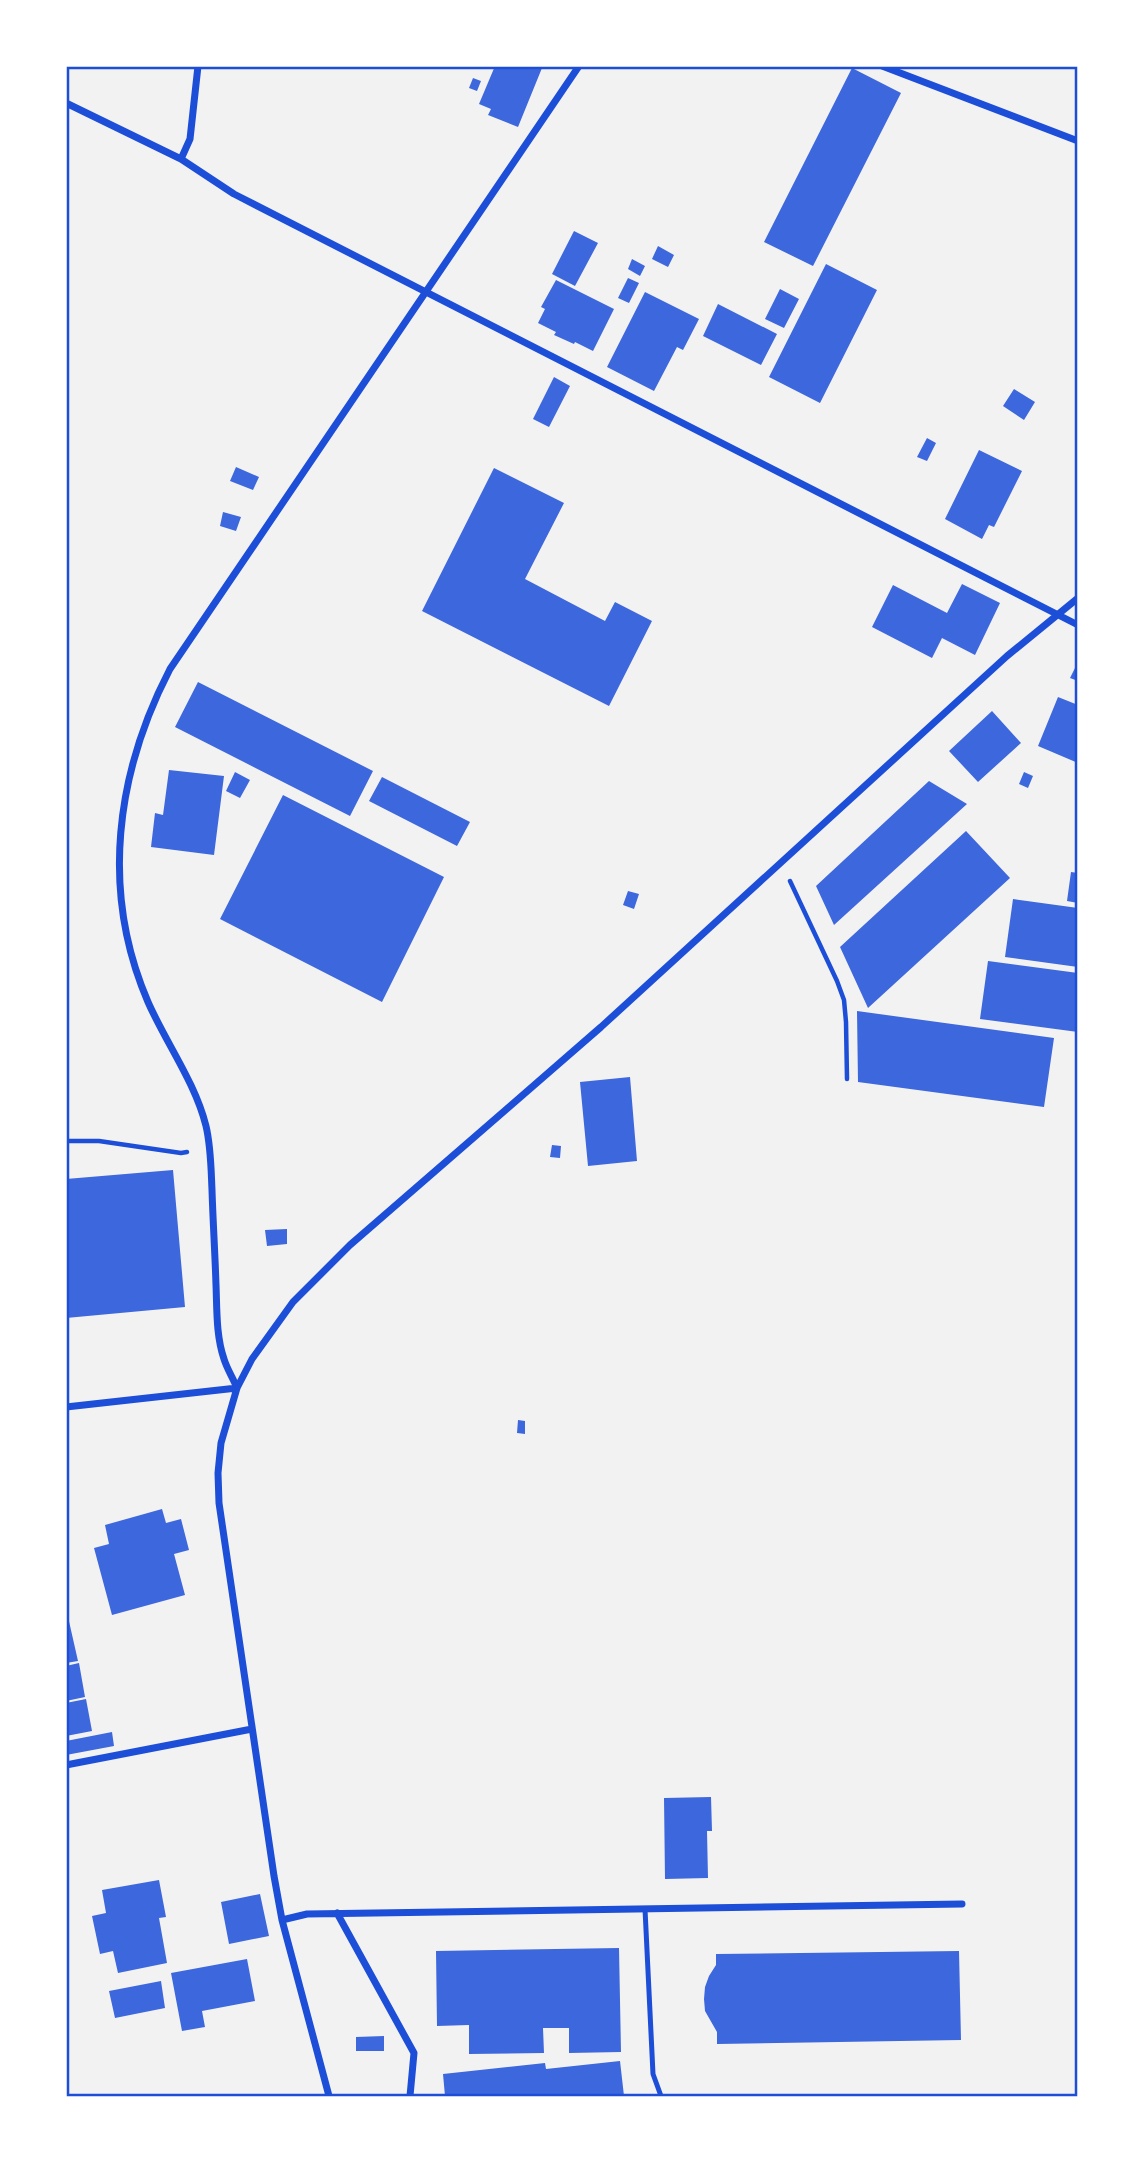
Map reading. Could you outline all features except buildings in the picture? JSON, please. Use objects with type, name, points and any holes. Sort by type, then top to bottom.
[{"type":"street","points":[[181,159],[190,139],[198,66]]},
{"type":"street","points":[[237,1388],[223,1357],[217,1324],[206,1126],[195,1094],[148,1002],[135,966],[126,928],[119,852],[129,776],[152,704],[170,669],[579,66]]},
{"type":"street","points":[[882,66],[1077,141]]},
{"type":"street","points":[[66,103],[181,159],[234,194],[1077,625]]},
{"type":"street","points":[[329,2096],[282,1920],[219,1503],[221,1443],[237,1388],[252,1359],[293,1302],[360,1236],[601,1027],[1007,656],[1077,598]]},
{"type":"street","points":[[66,1407],[237,1388]]},
{"type":"street","points":[[66,1765],[252,1729]]},
{"type":"street","points":[[282,1920],[307,1914],[337,1913],[962,1904]]},
{"type":"street","points":[[337,1913],[414,2053],[410,2096]]},
{"type":"lane","points":[[645,1909],[653,2074],[661,2096]]},
{"type":"path","points":[[781,863],[844,1000],[847,1079]]},
{"type":"path","points":[[66,1141],[99,1141],[181,1153],[209,1149]]}]
